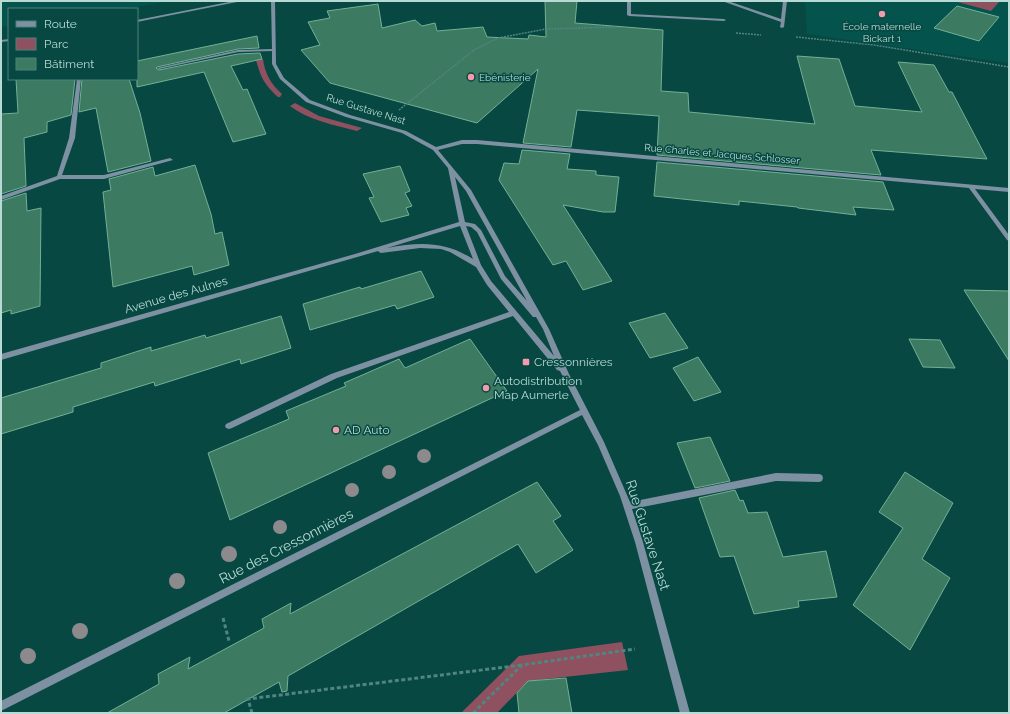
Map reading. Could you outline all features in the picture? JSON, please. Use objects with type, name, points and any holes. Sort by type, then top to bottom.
[{"type":"street","points":[[138,21],[240,1]]},
{"type":"street","name":"Rue Gustave Nast","points":[[273,1],[274,64],[282,79],[308,101],[348,116],[404,132],[435,149],[450,165],[468,190],[546,329],[565,374],[601,444],[627,506],[639,542],[685,713]]},
{"type":"street","points":[[628,1],[629,15],[724,20]]},
{"type":"street","points":[[724,1],[783,21]]},
{"type":"street","points":[[782,27],[785,1]]},
{"type":"street","points":[[159,68],[238,51],[274,50]]},
{"type":"street","points":[[59,177],[72,138],[79,80]]},
{"type":"street","name":"Rue Charles et Jacques Schlosser","points":[[435,149],[462,142],[477,142],[1009,190]]},
{"type":"street","points":[[1,198],[59,177],[104,177],[170,160]]},
{"type":"street","name":"Rue Gustave Nast","points":[[450,165],[462,223],[478,265],[489,283],[565,374]]},
{"type":"street","points":[[971,187],[1009,239]]},
{"type":"street","name":"Rue Gustave Nast","points":[[462,223],[473,225],[479,231],[503,277],[546,329]]},
{"type":"street","name":"Avenue des Aulnes","points":[[1,357],[462,223]]},
{"type":"street","name":"Avenue des Aulnes","points":[[357,254],[420,244],[449,248],[478,265]]},
{"type":"street","points":[[229,426],[334,376],[514,313]]},
{"type":"street","name":"Rue des Cressonnières","points":[[1,706],[584,411]]},
{"type":"street","points":[[627,506],[776,477],[819,478]]},
{"type":"path","points":[[398,111],[474,50],[498,38],[546,29],[621,27]]},
{"type":"path","points":[[732,33],[763,35]]},
{"type":"path","points":[[793,37],[881,46],[1009,67]]},
{"type":"path","points":[[222,618],[229,641]]},
{"type":"path","points":[[252,713],[248,699],[522,665],[635,649]]},
{"type":"path","points":[[473,713],[522,665]]},
{"type":"shaded area","points":[[1,1],[169,1],[130,8],[8,8],[8,26],[1,27]]},
{"type":"shaded area","points":[[805,1],[1009,1],[1009,63],[807,34]]},
{"type":"green space","points":[[954,1],[1000,1],[991,11]]},
{"type":"green space","points":[[263,59],[269,78],[282,94],[280,97],[278,97],[266,84],[256,60]]},
{"type":"green space","points":[[295,103],[319,116],[362,128],[357,131],[313,118],[290,106]]},
{"type":"green space","points":[[622,642],[628,670],[528,681],[497,713],[461,713],[519,656]]},
{"type":"building","points":[[545,1],[577,1],[575,23],[663,30],[661,91],[688,93],[689,112],[815,124],[797,56],[839,59],[855,106],[922,112],[898,62],[934,65],[949,92],[952,92],[987,159],[871,150],[881,175],[657,155],[659,116],[577,110],[571,147],[523,143],[538,69],[477,123],[330,83],[301,50],[320,45],[308,22],[330,18],[327,11],[378,4],[382,28],[415,20],[422,26],[435,23],[437,31],[483,27],[487,37],[528,39],[529,35],[546,37]]},
{"type":"building","points":[[957,6],[999,17],[979,41],[934,28]]},
{"type":"building","points":[[257,36],[259,48],[238,49],[156,68],[159,70],[238,54],[260,53],[262,59],[231,66],[243,90],[247,89],[266,134],[233,142],[204,72],[137,87],[138,61]]},
{"type":"building","points":[[16,80],[75,80],[71,115],[47,122],[47,132],[24,138],[26,186],[1,194],[1,114],[18,113]]},
{"type":"building","points":[[82,80],[129,80],[140,113],[151,161],[108,172],[96,108],[79,112]]},
{"type":"building","points":[[522,150],[570,154],[567,169],[596,171],[596,175],[619,177],[615,212],[603,212],[563,205],[612,281],[583,290],[566,261],[553,265],[499,180],[504,163],[519,164]]},
{"type":"building","points":[[657,162],[883,182],[894,210],[853,207],[856,215],[739,201],[739,205],[654,196]]},
{"type":"building","points":[[195,165],[211,214],[215,234],[222,232],[229,265],[194,275],[192,266],[113,287],[103,192],[111,190],[109,179],[153,167],[155,176]]},
{"type":"building","points":[[400,166],[410,191],[405,193],[412,206],[406,208],[409,215],[381,222],[369,198],[374,197],[363,174]]},
{"type":"building","points":[[26,193],[27,211],[41,208],[40,306],[11,314],[11,310],[1,313],[1,201]]},
{"type":"building","points":[[421,271],[434,297],[397,309],[395,305],[310,330],[303,304]]},
{"type":"building","points":[[964,290],[1009,291],[1009,361]]},
{"type":"building","points":[[665,313],[688,348],[650,358],[629,323]]},
{"type":"building","points":[[281,316],[291,348],[241,364],[240,359],[155,386],[154,382],[73,407],[73,412],[1,434],[1,398],[101,368],[101,363],[151,347],[151,351],[205,335],[206,338]]},
{"type":"building","name":"AD Auto","points":[[470,339],[507,391],[230,520],[208,453],[289,419],[286,411],[346,386],[344,383],[399,359],[405,368]]},
{"type":"building","points":[[909,339],[940,340],[955,368],[923,367]]},
{"type":"building","points":[[698,357],[721,392],[694,401],[673,368]]},
{"type":"building","points":[[710,437],[730,481],[695,488],[677,443]]},
{"type":"building","points":[[905,472],[953,503],[922,559],[950,578],[910,650],[853,605],[903,528],[879,512]]},
{"type":"building","points":[[537,482],[561,516],[553,521],[573,550],[536,573],[518,544],[288,676],[287,691],[282,692],[279,682],[224,713],[107,713],[159,684],[158,674],[190,657],[188,669],[264,628],[262,619],[291,603],[290,614]]},
{"type":"building","points":[[735,490],[740,501],[743,500],[748,513],[767,512],[783,557],[826,551],[837,597],[798,601],[799,607],[754,614],[734,556],[720,557],[699,498]]},
{"type":"building","points":[[566,678],[572,713],[519,713],[517,693],[528,681]]},
{"type":"place","name":"École maternelle Bickart 1","points":[[882,14]]},
{"type":"place","name":"Ebénisterie","points":[[471,77]]},
{"type":"place","name":"Cressonnières","points":[[526,362]]},
{"type":"place","name":"Autodistribution Map Aumerle","points":[[486,388]]},
{"type":"place","name":"AD Auto","points":[[336,430]]}]
